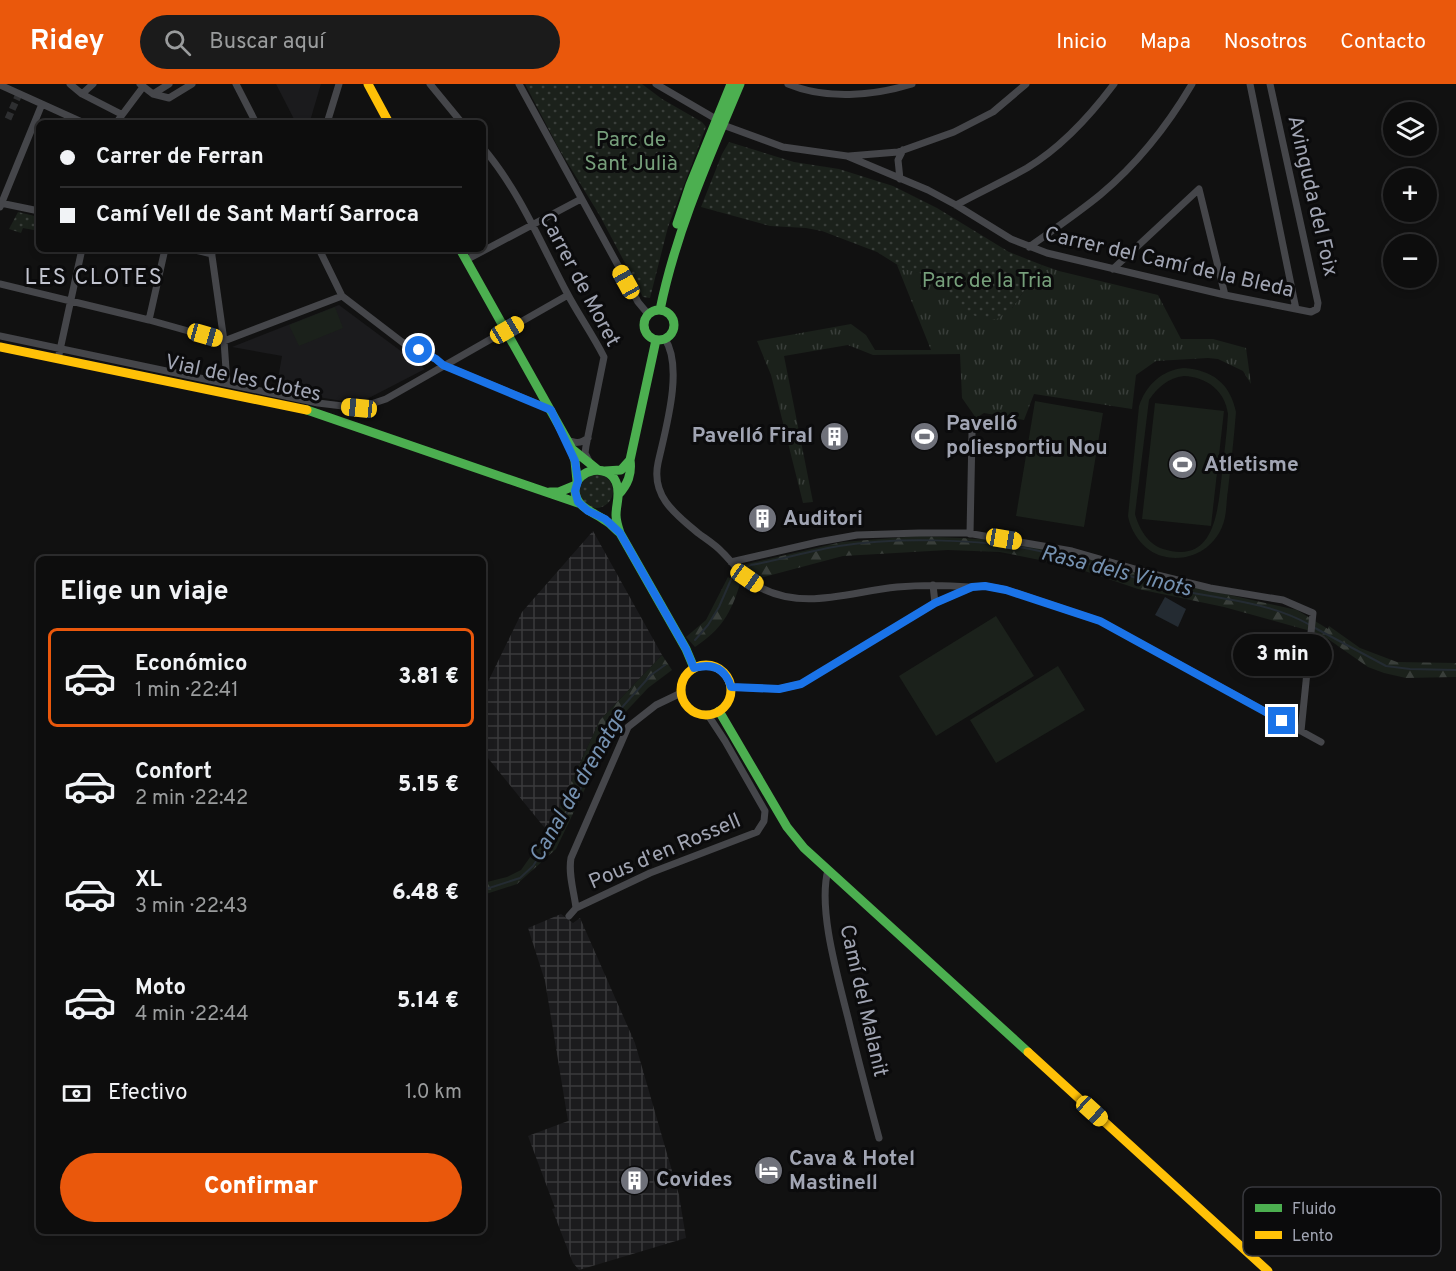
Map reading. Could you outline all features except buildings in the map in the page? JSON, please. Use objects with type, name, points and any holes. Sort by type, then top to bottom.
[{"type":"street","points":[[69,84],[82,94],[121,114]]},
{"type":"street","points":[[82,94],[93,84]]},
{"type":"street","points":[[153,94],[169,84]]},
{"type":"street","points":[[118,120],[142,85],[153,94],[169,98],[192,84]]},
{"type":"street","points":[[236,84],[254,120]]},
{"type":"street","points":[[328,120],[339,84]]},
{"type":"street","points":[[368,84],[387,120]]},
{"type":"street","points":[[430,84],[460,120]]},
{"type":"street","points":[[519,84],[638,302],[654,311],[669,314],[674,322],[672,332],[660,340],[630,460],[621,470],[586,472],[577,483]]},
{"type":"street","name":"Carrer del Camí de la Bleda","points":[[656,84],[719,122],[783,147],[847,156],[900,179],[956,205],[994,229],[1029,247],[1113,269],[1311,312]]},
{"type":"street","points":[[732,84],[664,288],[654,311],[643,327],[648,336],[670,347],[674,369],[670,403],[656,474],[658,488],[668,507],[721,551],[747,578],[779,596],[801,600],[897,587],[933,585],[985,586],[1006,590],[1100,621],[1321,742]]},
{"type":"street","points":[[719,122],[740,84]]},
{"type":"street","points":[[788,84],[806,91],[867,94],[912,84]]},
{"type":"street","points":[[847,156],[903,150],[975,122],[993,111],[1026,84]]},
{"type":"street","points":[[956,205],[1029,167],[1061,142],[1091,113],[1114,84]]},
{"type":"street","points":[[1029,247],[1102,194],[1149,146],[1192,84]]},
{"type":"street","name":"Avinguda del Foix","points":[[1250,84],[1296,309]]},
{"type":"street","name":"Avinguda del Foix","points":[[1270,84],[1318,303],[1317,309],[1311,312]]},
{"type":"street","points":[[0,85],[77,120]]},
{"type":"street","points":[[36,210],[0,204],[42,104]]},
{"type":"street","points":[[900,179],[898,160],[903,150]]},
{"type":"street","name":"Carrer de Moret","points":[[486,152],[533,225],[568,295],[604,357],[585,453],[590,463]]},
{"type":"street","points":[[1113,269],[1199,189],[1226,295]]},
{"type":"street","points":[[486,250],[581,198]]},
{"type":"street","points":[[59,354],[81,252]]},
{"type":"street","points":[[148,320],[164,252]]},
{"type":"street","points":[[211,252],[224,341],[226,383]]},
{"type":"street","points":[[320,252],[342,297],[402,342],[436,359],[443,365],[551,410]]},
{"type":"street","points":[[462,252],[569,443],[575,461],[577,483],[575,491],[578,502],[588,511],[605,519],[620,533]]},
{"type":"street","points":[[466,260],[481,252]]},
{"type":"street","points":[[0,284],[224,341],[342,297]]},
{"type":"street","points":[[0,336],[59,354],[226,383],[318,404],[359,408],[386,399],[568,295]]},
{"type":"street","name":"Vial de les Clotes","points":[[0,347],[59,354],[316,412],[540,491],[578,502]]},
{"type":"street","points":[[970,534],[972,433]]},
{"type":"street","points":[[569,443],[583,442],[588,438]]},
{"type":"street","points":[[569,443],[617,484],[616,520],[620,533],[686,649],[694,668]]},
{"type":"street","points":[[593,512],[607,510],[628,485],[632,467],[630,460]]},
{"type":"street","name":"Vial de les Clotes","points":[[540,491],[559,492],[577,483]]},
{"type":"street","points":[[731,562],[857,535],[970,534],[1072,551],[1210,588],[1283,600],[1313,613],[1301,731]]},
{"type":"street","points":[[933,585],[935,603]]},
{"type":"street","points":[[945,599],[948,586]]},
{"type":"street","points":[[935,603],[948,586]]},
{"type":"street","points":[[731,687],[779,689],[801,684],[935,603],[972,587]]},
{"type":"street","points":[[705,664],[721,669],[731,687],[731,694],[726,705],[719,711],[708,715],[691,710],[681,693],[682,683],[687,674],[694,668],[705,664]]},
{"type":"street","points":[[576,908],[574,887],[569,873],[571,858],[628,727],[657,705],[681,693]]},
{"type":"street","points":[[719,711],[787,827],[804,848],[1243,1248]]},
{"type":"street","name":"Pous d'en Rossell","points":[[569,916],[576,908],[650,873],[757,832],[764,821],[765,811],[708,715]]},
{"type":"street","name":"Camí del Malanit","points":[[828,870],[825,881],[825,899],[831,945],[879,1138]]},
{"type":"street","points":[[1252,1256],[1268,1271]]},
{"type":"shaded area","points":[[276,84],[321,84],[310,120],[294,120]]},
{"type":"shaded area","points":[[339,305],[425,369],[365,400],[348,402],[276,390],[282,356],[232,347]]},
{"type":"shaded area","points":[[593,531],[662,655],[600,720],[548,832],[486,756],[486,686],[522,612]]},
{"type":"shaded area","points":[[1165,597],[1186,609],[1178,627],[1155,615]]},
{"type":"shaded area","points":[[561,914],[573,923],[580,918],[635,1043],[679,1195],[686,1238],[579,1270],[573,1263],[552,1209],[555,1208],[528,1136],[568,1121],[545,981],[528,928]]},
{"type":"green space","name":"Parc de Sant Julià","points":[[525,84],[642,84],[662,99],[702,122],[706,127],[668,227],[650,298],[643,297]]},
{"type":"green space","name":"Parc de la Tria","points":[[729,142],[794,162],[839,169],[893,186],[937,208],[1009,252],[1042,265],[1012,308],[997,319],[986,320],[975,316],[964,309],[939,285],[922,274],[904,269],[877,252],[822,231],[770,226],[701,207]]},
{"type":"green space","points":[[18,212],[36,216],[36,230],[23,228],[21,233],[9,229]]},
{"type":"green space","points":[[897,265],[922,274],[950,294],[1012,308],[1042,265],[1158,295],[1181,339],[1213,339],[1246,348],[1251,384],[1243,371],[1218,359],[1156,361],[1136,375],[1132,409],[1034,394],[1024,420],[984,413],[976,418],[962,398],[960,354],[873,355],[848,345],[784,356],[813,502],[803,503],[771,375],[757,341],[851,324],[866,335],[875,350],[931,350]]},
{"type":"green space","points":[[335,307],[343,328],[299,346],[289,325]]},
{"type":"green space","points":[[1176,369],[1194,369],[1218,380],[1229,393],[1236,412],[1224,523],[1218,535],[1205,549],[1189,556],[1171,558],[1155,554],[1144,546],[1135,535],[1128,516],[1139,406],[1146,391],[1156,380]],"holes":[[[1178,377],[1192,377],[1207,382],[1219,392],[1226,406],[1228,421],[1216,517],[1204,542],[1194,549],[1181,552],[1163,549],[1153,544],[1142,530],[1135,514],[1149,400],[1168,381]]]},
{"type":"green space","points":[[1035,401],[1103,413],[1084,527],[1016,516]]},
{"type":"green space","name":"Atletisme","points":[[1155,403],[1224,411],[1211,526],[1142,519]]},
{"type":"green space","points":[[596,474],[608,479],[613,491],[608,503],[596,508],[584,503],[579,491],[584,479]]},
{"type":"green space","points":[[918,536],[981,539],[1048,549],[1297,610],[1328,629],[1329,626],[1360,648],[1397,662],[1456,663],[1456,677],[1406,678],[1384,673],[1368,667],[1328,639],[1307,630],[1224,607],[1138,589],[1070,566],[1000,552],[948,550],[843,556],[756,579],[746,572],[742,565],[842,542]]},
{"type":"green space","points":[[728,577],[740,584],[733,604],[724,620],[712,634],[695,647],[686,637],[706,620]]},
{"type":"green space","points":[[996,616],[1034,676],[936,736],[899,676]]},
{"type":"green space","points":[[662,655],[672,670],[648,688],[618,720],[556,849],[517,884],[486,894],[486,882],[507,877],[521,870],[548,832],[600,720]]},
{"type":"green space","points":[[1058,666],[1085,710],[996,763],[970,720]]},
{"type":"waterway","name":"Rasa dels Vinots","points":[[742,570],[751,565],[861,543],[909,540],[984,543],[1049,553],[1179,590],[1263,606],[1310,625]]},
{"type":"waterway","name":"Rasa dels Vinots","points":[[695,640],[708,625],[733,575],[737,572]]},
{"type":"waterway","name":"Rasa dels Vinots","points":[[1315,628],[1386,666],[1456,670]]},
{"type":"waterway","name":"Canal de drenatge","points":[[486,889],[520,878],[533,866],[577,797],[604,732],[616,714],[651,675],[665,665]]},
{"type":"tunnel","points":[[8,119],[19,94]]},
{"type":"traffic: fast","points":[[677,224],[690,185],[731,84]]},
{"type":"traffic: fast","points":[[660,310],[684,223],[740,84]]},
{"type":"traffic: fast","points":[[462,252],[571,447],[577,481]]},
{"type":"traffic: fast","points":[[659,310],[670,314],[674,325],[670,336],[659,340],[648,336],[644,325],[648,314],[659,310]]},
{"type":"traffic: fast","points":[[618,495],[627,483],[630,474],[630,460],[656,340]]},
{"type":"traffic: fast","points":[[307,410],[578,503]]},
{"type":"traffic: fast","points":[[572,449],[598,470]]},
{"type":"traffic: fast","points":[[605,471],[621,470],[630,460]]},
{"type":"traffic: fast","points":[[620,533],[608,522],[581,505],[575,489],[581,476],[593,470],[600,470],[612,476],[616,482],[618,494],[616,517],[620,533],[686,649],[694,668]]},
{"type":"traffic: fast","points":[[550,492],[559,492],[576,485]]},
{"type":"traffic: fast","points":[[719,711],[787,827],[804,848],[1028,1052]]},
{"type":"traffic: slow","points":[[368,84],[387,120]]},
{"type":"traffic: slow","points":[[0,347],[307,410]]},
{"type":"traffic: slow","points":[[706,665],[724,672],[731,690],[724,708],[706,715],[688,708],[681,690],[688,672],[706,665]]},
{"type":"traffic: slow","points":[[1028,1052],[1243,1248]]},
{"type":"traffic: slow","points":[[1252,1256],[1268,1271]]},
{"type":"place","name":"Pavelló Firal","points":[[834,436]]},
{"type":"place","name":"Pavelló poliesportiu Nou","points":[[925,436]]},
{"type":"place","name":"Atletisme","points":[[1183,465]]},
{"type":"place","name":"Auditori","points":[[762,519]]},
{"type":"place","name":"Cava & Hotel Mastinell","points":[[768,1171]]},
{"type":"place","name":"Covides","points":[[635,1180]]},
{"type":"district","name":"LES CLOTES","points":[[94,278]]},
{"type":"route","points":[[419,350],[443,365],[551,410],[571,447],[578,481],[575,491],[578,502],[588,511],[605,519],[620,533],[686,649],[694,668],[705,664],[721,669],[731,687],[779,689],[801,684],[935,603],[972,587],[985,586],[1006,590],[1100,621],[1282,721]]}]
